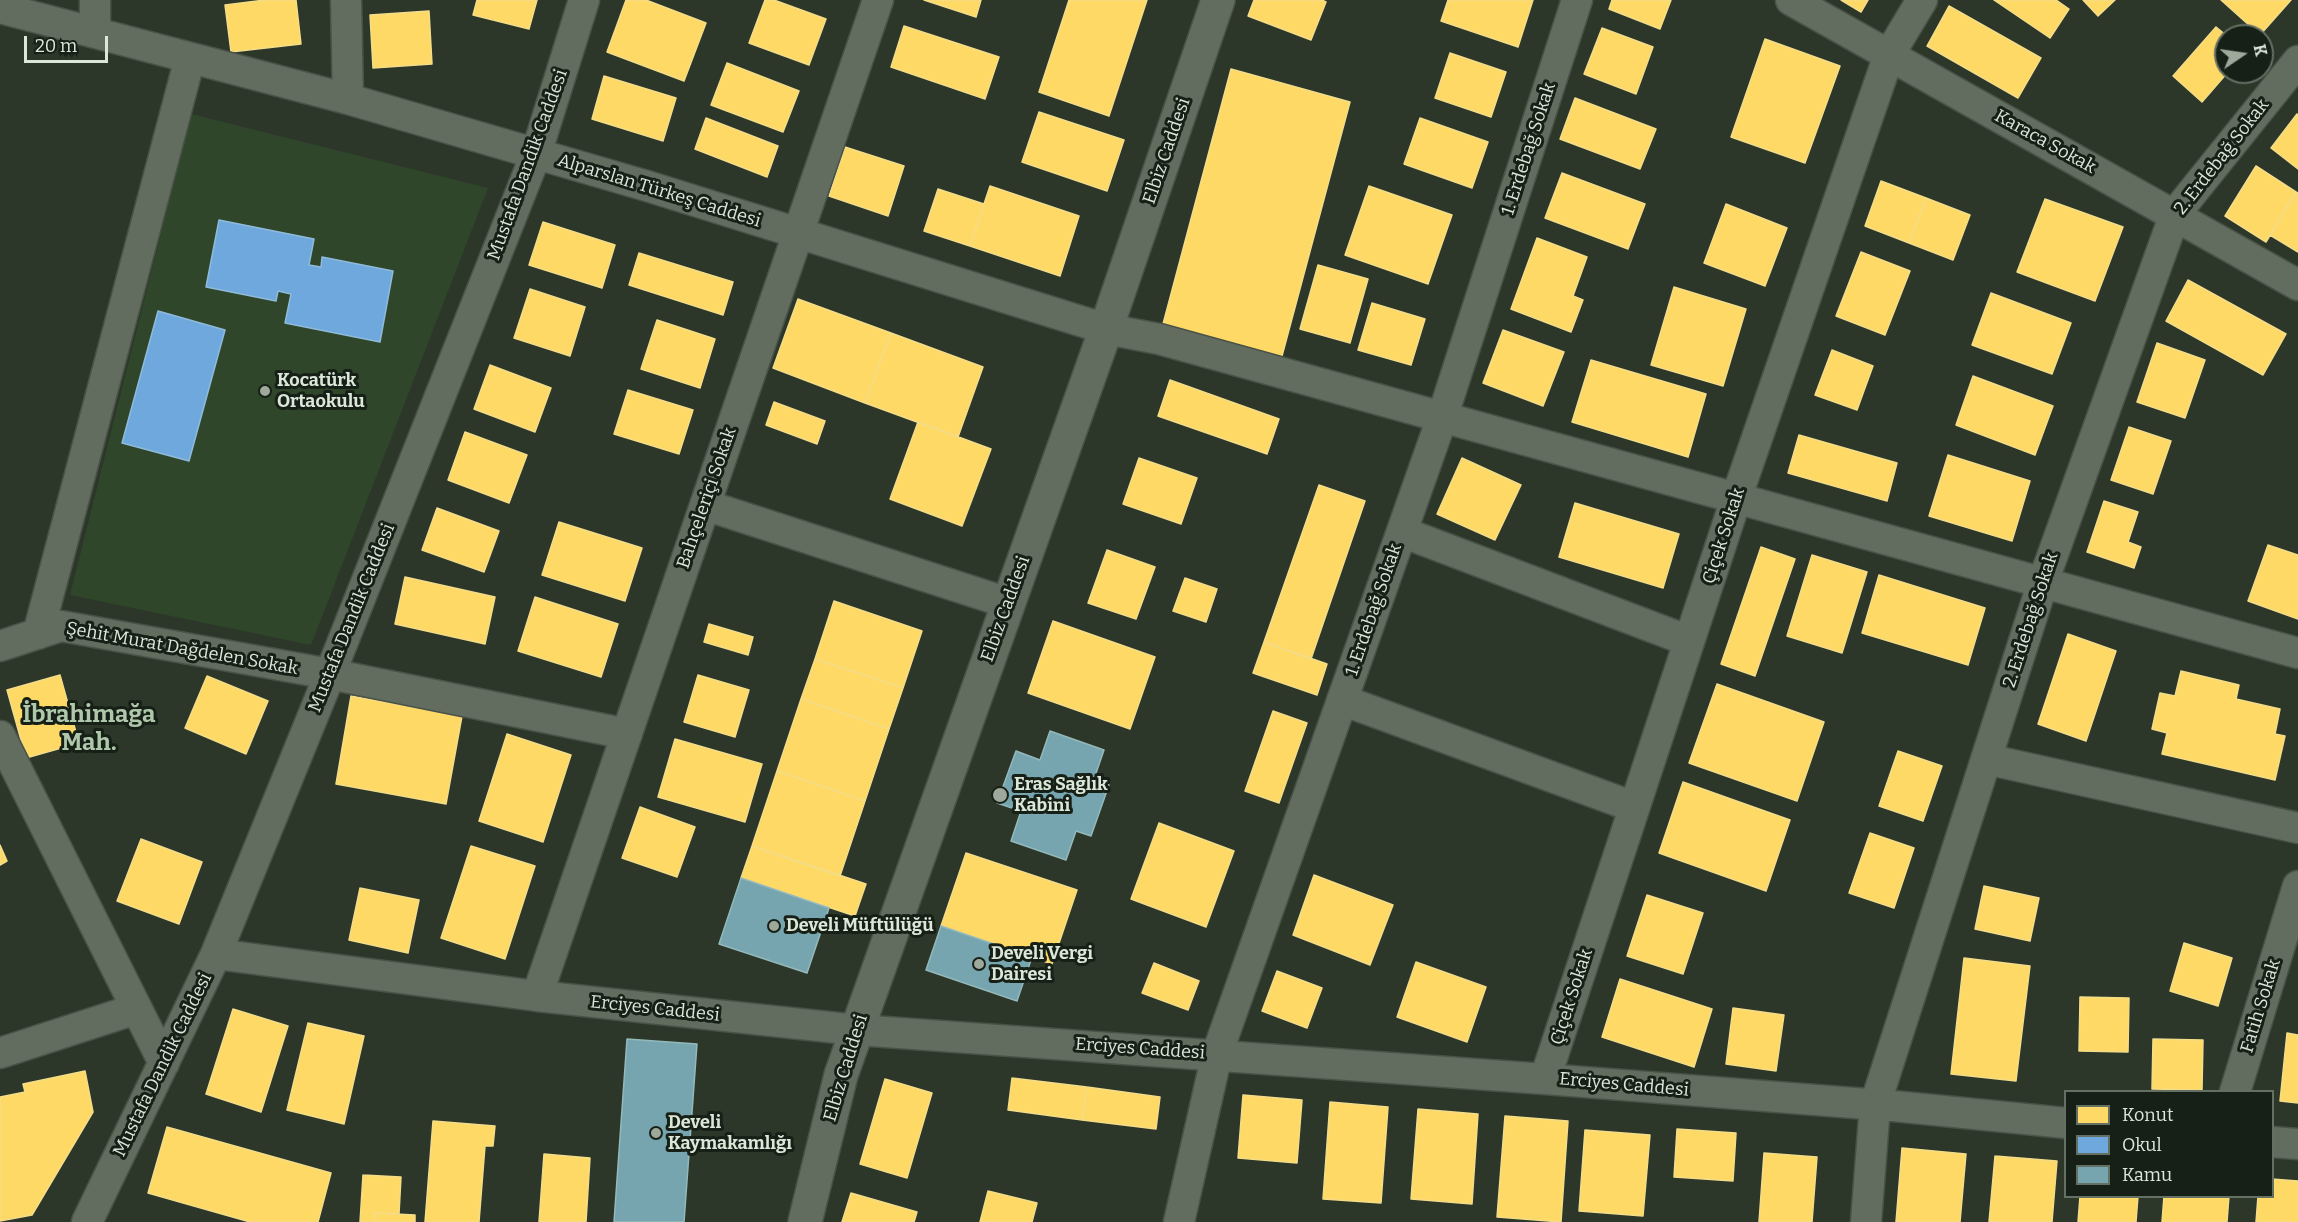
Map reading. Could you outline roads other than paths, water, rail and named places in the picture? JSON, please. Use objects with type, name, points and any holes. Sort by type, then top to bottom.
[{"type":"street","points":[[95,0],[95,32]]},
{"type":"street","points":[[346,0],[348,99]]},
{"type":"street","name":"Mustafa Dandik Caddesi","points":[[87,1222],[216,954],[330,674],[536,154],[584,0]]},
{"type":"street","name":"Bahçeleriçi Sokak","points":[[537,996],[878,0]]},
{"type":"street","name":"Elbiz Caddesi","points":[[805,1222],[841,1075],[1106,328],[1218,0]]},
{"type":"street","name":"1. Erdebağ Sokak","points":[[1179,1222],[1217,1054],[1442,418],[1577,0]]},
{"type":"street","name":"Karaca Sokak","points":[[1791,0],[2298,285]]},
{"type":"street","name":"Çiçek Sokak","points":[[1545,1079],[1737,496],[1889,54],[1922,0]]},
{"type":"street","name":"Alparslan Türkeş Caddesi","points":[[0,8],[348,99],[798,233],[1106,328],[1159,339],[1442,418],[1737,496],[2298,652]]},
{"type":"street","points":[[38,634],[190,58]]},
{"type":"street","name":"2. Erdebağ Sokak","points":[[1866,1222],[1875,1105],[2043,582],[2175,214],[2298,61]]},
{"type":"street","points":[[705,505],[1008,603]]},
{"type":"street","points":[[1402,532],[1689,641]]},
{"type":"street","name":"Şehit Murat Dağdelen Sokak","points":[[0,646],[61,626],[330,674],[627,734]]},
{"type":"street","points":[[1342,700],[1634,807]]},
{"type":"street","points":[[0,736],[164,1063]]},
{"type":"street","points":[[1986,759],[2298,828]]},
{"type":"street","name":"Fatih Sokak","points":[[2236,1090],[2298,886]]},
{"type":"street","name":"Erciyes Caddesi","points":[[216,954],[537,996],[857,1030],[1545,1079],[1875,1105],[2064,1123]]},
{"type":"street","points":[[0,1053],[136,1009]]},
{"type":"street","points":[[2274,1142],[2298,1144]]},
{"type":"place","name":"Kocatürk Ortaokulu","points":[[265,391]]},
{"type":"place","name":"Eras Sağlık Kabini","points":[[1000,795]]},
{"type":"place","name":"Develi Müftülüğü","points":[[774,926]]},
{"type":"place","name":"Develi Vergi Dairesi","points":[[979,964]]},
{"type":"place","name":"Develi Kaymakamlığı","points":[[656,1133]]},
{"type":"district","name":"İbrahimağa Mah.","points":[[89,729]]}]
